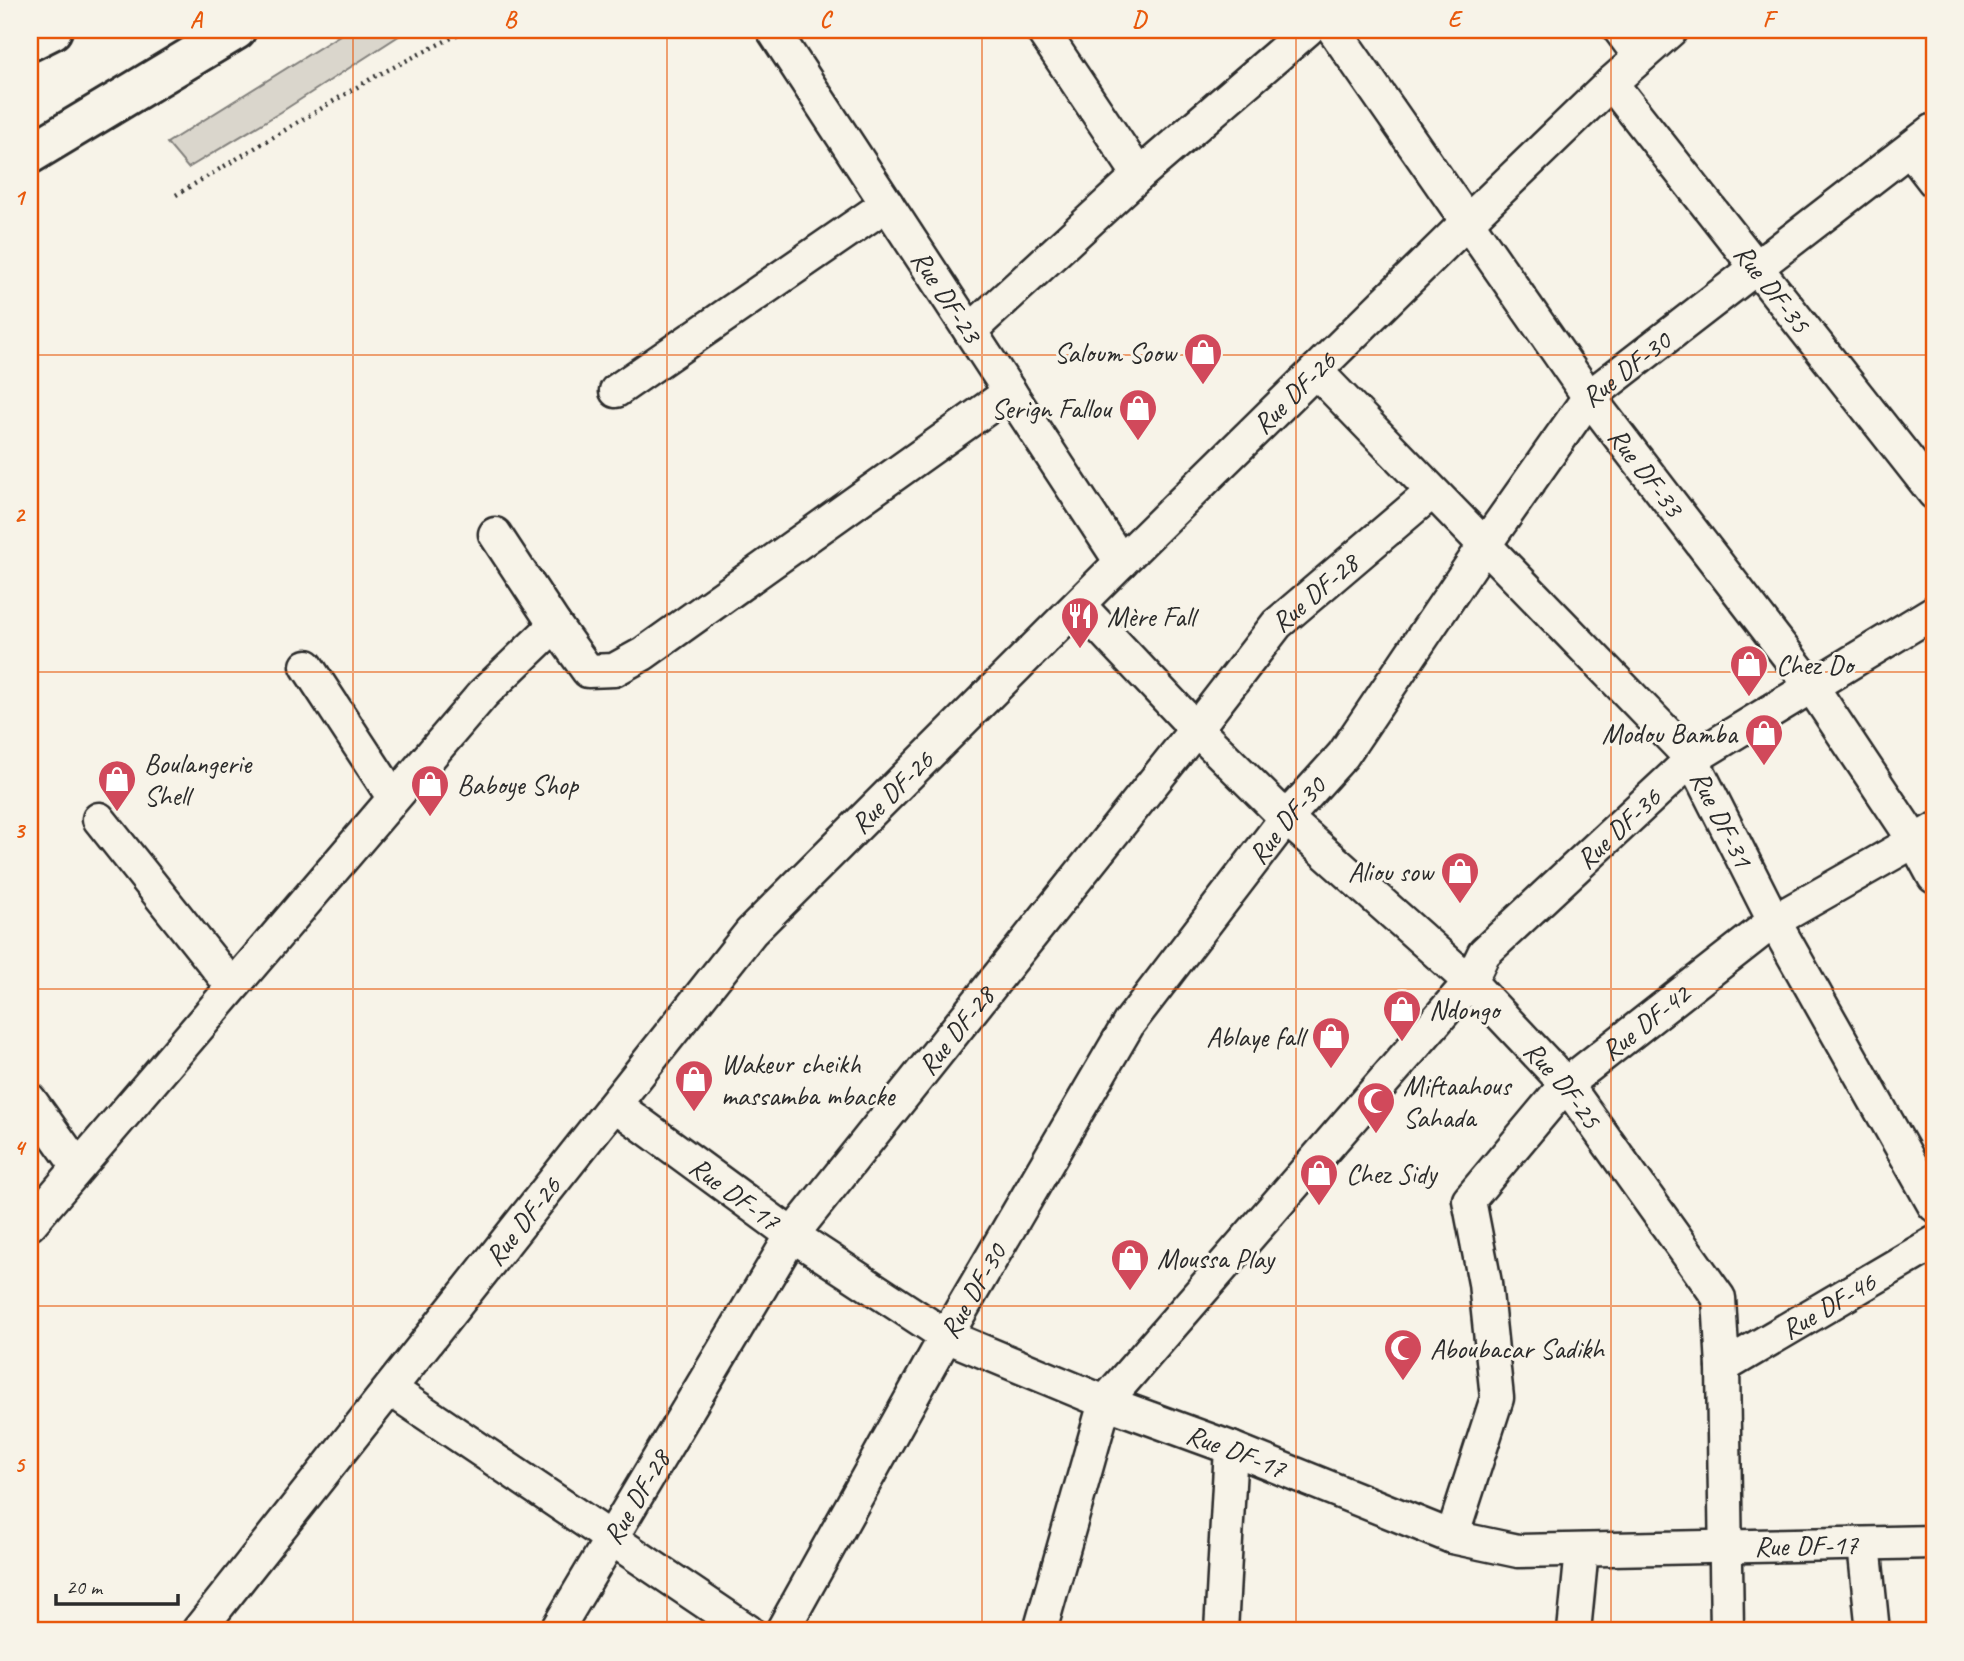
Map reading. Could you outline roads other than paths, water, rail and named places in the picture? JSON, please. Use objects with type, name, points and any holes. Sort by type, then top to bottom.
[{"type":"highway","points":[[30,34],[37,30]]},
{"type":"highway","points":[[30,41],[52,30]]},
{"type":"highway","points":[[30,154],[236,30]]},
{"type":"street","name":"Rue DF-23","points":[[773,30],[1121,562]]},
{"type":"street","points":[[1042,30],[1139,176]]},
{"type":"street","points":[[970,331],[1139,176],[1307,30]]},
{"type":"street","name":"Rue DF-33","points":[[1334,30],[1589,397],[1924,835],[1934,877]]},
{"type":"street","points":[[1620,30],[1640,57]]},
{"type":"street","name":"Rue DF-26","points":[[198,1631],[751,932],[1316,370],[1611,83],[1671,30]]},
{"type":"street","name":"Rue DF-35","points":[[1611,83],[1934,493]]},
{"type":"street","name":"Rue DF-30","points":[[782,1631],[946,1336],[1129,1023],[1286,818],[1343,755],[1484,546],[1589,397],[1934,130]]},
{"type":"street","points":[[1910,150],[1934,181]]},
{"type":"street","points":[[616,391],[887,204]]},
{"type":"street","name":"Rue DF-31","points":[[1316,370],[1692,759],[1774,920],[1934,1205]]},
{"type":"street","points":[[495,534],[588,671],[614,670],[643,654],[1010,392]]},
{"type":"street","name":"Rue DF-28","points":[[556,1631],[792,1236],[1277,624],[1432,492]]},
{"type":"street","name":"Rue DF-25","points":[[1079,605],[1196,729],[1286,818],[1469,982],[1566,1084],[1719,1298],[1723,1367],[1727,1631]]},
{"type":"street","name":"Rue DF-36","points":[[1105,1402],[1469,982],[1484,953],[1692,759],[1934,612]]},
{"type":"street","points":[[30,1224],[483,694],[555,625]]},
{"type":"street","points":[[307,666],[393,797]]},
{"type":"street","points":[[99,819],[232,986]]},
{"type":"street","name":"Rue DF-42","points":[[1452,1537],[1497,1398],[1485,1283],[1469,1200],[1566,1084],[1774,920],[1924,835]]},
{"type":"street","points":[[30,1100],[78,1167]]},
{"type":"street","name":"Rue DF-17","points":[[615,1105],[792,1236],[946,1336],[1105,1402],[1231,1448],[1452,1537],[1518,1551],[1934,1542]]},
{"type":"street","name":"Rue DF-46","points":[[1723,1367],[1934,1243]]},
{"type":"street","points":[[390,1389],[748,1631]]},
{"type":"street","points":[[1040,1631],[1105,1402]]},
{"type":"street","points":[[1221,1631],[1231,1448]]},
{"type":"street","points":[[1864,1544],[1873,1631]]},
{"type":"street","points":[[1574,1631],[1582,1550]]},
{"type":"place","name":"Saloum Soow","points":[[1203,386]]},
{"type":"place","name":"Serign Fallou","points":[[1138,442]]},
{"type":"place","name":"Mère Fall","points":[[1080,650]]},
{"type":"place","name":"Chez Do","points":[[1749,698]]},
{"type":"place","name":"Modou Bamba","points":[[1764,767]]},
{"type":"place","name":"Boulangerie Shell","points":[[117,813]]},
{"type":"place","name":"Baboye Shop","points":[[430,818]]},
{"type":"place","name":"Aliou sow","points":[[1460,905]]},
{"type":"place","name":"Ndongo","points":[[1402,1043]]},
{"type":"place","name":"Ablaye fall","points":[[1331,1070]]},
{"type":"place","name":"Wakeur cheikh massamba mbacke","points":[[694,1113]]},
{"type":"place","name":"Miftaahous Sahada","points":[[1376,1135]]},
{"type":"place","name":"Chez Sidy","points":[[1319,1207]]},
{"type":"place","name":"Moussa Play","points":[[1130,1292]]},
{"type":"place","name":"Aboubacar Sadikh","points":[[1403,1382]]}]
